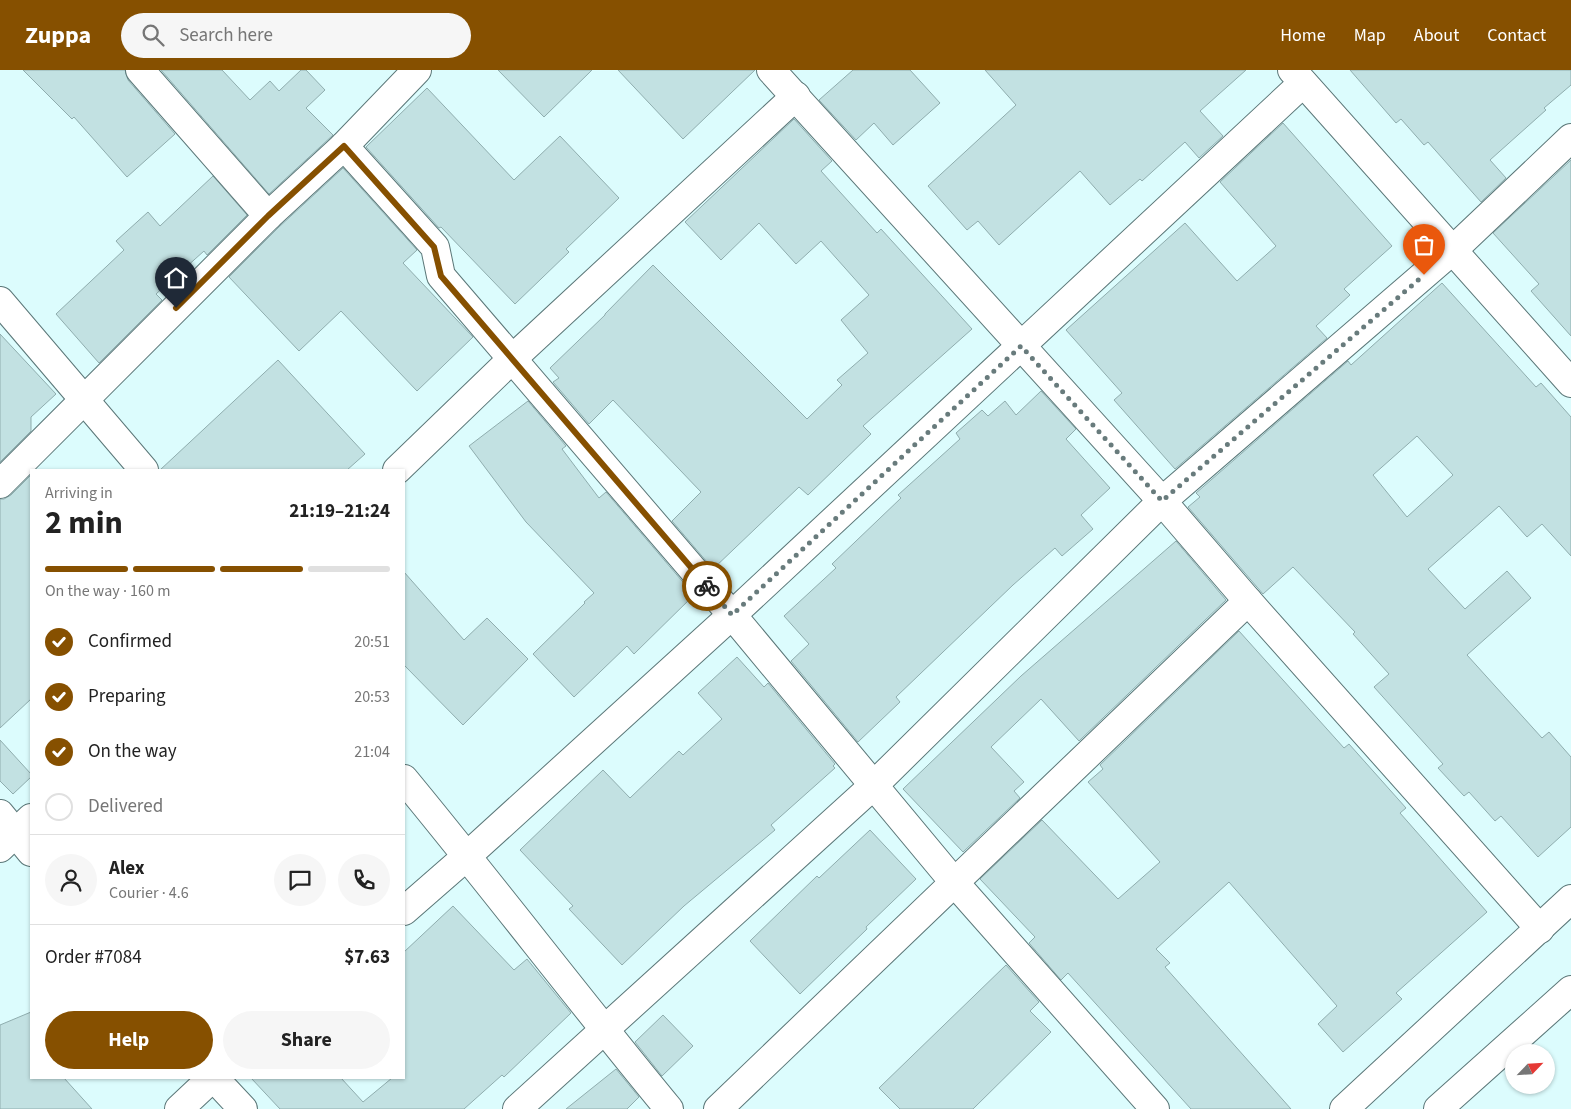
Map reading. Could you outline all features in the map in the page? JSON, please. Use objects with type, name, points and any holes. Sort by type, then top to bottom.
[{"type":"main road","points":[[140,70],[268,216]]},
{"type":"main road","points":[[0,484],[268,216],[344,146],[417,70]]},
{"type":"main road","points":[[771,70],[1162,501],[1248,601],[1540,929]]},
{"type":"main road","points":[[405,910],[732,615],[1021,346],[1298,77],[1571,383]]},
{"type":"main road","points":[[398,469],[512,359],[796,96]]},
{"type":"main road","points":[[517,1109],[874,785],[1162,501],[1453,250],[1571,138]]},
{"type":"main road","points":[[344,146],[434,247],[441,276],[732,615],[954,882],[1154,1109]]},
{"type":"main road","points":[[0,301],[143,469]]},
{"type":"main road","points":[[718,1109],[1248,601]]},
{"type":"main road","points":[[405,780],[669,1109]]},
{"type":"main road","points":[[1344,1109],[1571,899]]},
{"type":"main road","points":[[1438,1109],[1571,990]]},
{"type":"main road","points":[[179,1109],[212,1079]]},
{"type":"main road","points":[[214,1079],[243,1109]]},
{"type":"building","points":[[23,70],[125,70],[128,80],[175,134],[127,177],[74,117],[72,119]]},
{"type":"building","points":[[161,70],[222,70],[250,100],[270,81],[279,91],[301,70],[306,70],[325,90],[306,108],[333,135],[269,194]]},
{"type":"building","points":[[498,70],[592,70],[544,117]]},
{"type":"building","points":[[618,70],[755,70],[683,139]]},
{"type":"building","points":[[853,70],[910,70],[940,103],[893,145],[874,123],[856,140],[819,100]]},
{"type":"building","points":[[985,70],[1246,70],[1200,111],[1223,136],[1199,158],[1185,142],[1142,181],[1140,179],[1110,205],[1080,171],[999,245],[978,221],[967,230],[928,186],[1016,105]]},
{"type":"building","points":[[1350,70],[1571,70],[1571,85],[1490,160],[1506,178],[1481,202],[1428,142],[1424,145],[1401,119],[1396,123]]},
{"type":"building","points":[[427,88],[514,180],[560,136],[619,198],[566,249],[569,252],[515,304],[441,227],[439,228],[366,147]]},
{"type":"building","points":[[794,119],[832,161],[821,171],[877,233],[881,229],[972,329],[863,426],[871,434],[808,495],[799,487],[713,569],[672,521],[701,492],[613,400],[589,424],[553,382],[559,378],[550,368],[653,265],[807,419],[842,385],[837,380],[868,353],[841,320],[869,295],[821,241],[796,264],[759,223],[721,260],[685,222]]},
{"type":"building","points":[[1283,123],[1392,246],[1344,289],[1350,295],[1316,326],[1327,338],[1175,469],[1114,400],[1122,393],[1066,330],[1185,223],[1237,281],[1276,246],[1220,182]]},
{"type":"building","points":[[1571,160],[1571,336],[1531,291],[1539,284],[1493,233]]},
{"type":"building","points":[[343,168],[417,250],[403,263],[473,337],[417,391],[341,311],[299,351],[229,277],[279,227]]},
{"type":"building","points":[[213,176],[247,215],[207,255],[204,251],[156,294],[162,300],[99,363],[56,314],[124,250],[116,241],[148,212],[160,226]]},
{"type":"building","points":[[1442,283],[1536,387],[1541,383],[1571,417],[1571,556],[1542,524],[1527,537],[1499,506],[1428,569],[1465,609],[1507,571],[1531,598],[1467,655],[1542,738],[1549,732],[1571,757],[1571,827],[1538,857],[1501,816],[1495,821],[1469,792],[1464,796],[1438,768],[1443,764],[1374,687],[1389,674],[1353,634],[1355,632],[1293,567],[1263,594],[1188,507],[1200,497],[1196,493],[1348,361],[1351,365]],"holes":[[[1417,436],[1453,475],[1407,517],[1373,475]]]},
{"type":"building","points":[[0,334],[56,394],[31,417],[31,431],[0,462]]},
{"type":"building","points":[[278,360],[365,454],[348,469],[161,469]]},
{"type":"building","points":[[1041,391],[1076,429],[1066,439],[1110,488],[1081,515],[1093,529],[1062,556],[1055,548],[1013,585],[896,697],[900,702],[858,742],[791,661],[809,644],[784,616],[836,568],[832,564],[901,498],[898,495],[960,439],[956,433],[982,410],[988,416],[1005,401],[1016,415]]},
{"type":"building","points":[[528,401],[566,446],[562,449],[599,498],[606,492],[694,595],[634,654],[627,646],[574,697],[533,654],[594,593],[526,522],[469,446]]},
{"type":"building","points":[[30,476],[30,700],[0,728],[0,499],[11,495]]},
{"type":"building","points":[[1176,541],[1226,600],[1079,741],[1041,699],[991,747],[1024,782],[1014,791],[1020,798],[963,852],[903,789],[1021,676]]},
{"type":"building","points":[[405,573],[464,640],[487,618],[528,659],[463,725],[405,666]]},
{"type":"building","points":[[1239,631],[1344,748],[1349,744],[1406,808],[1400,813],[1487,912],[1396,993],[1402,999],[1343,1052],[1318,1024],[1337,1006],[1229,882],[1156,949],[1170,963],[1165,967],[1291,1109],[1191,1109],[1068,973],[1061,980],[1029,943],[1035,937],[980,879],[1042,820],[1118,899],[1160,862],[1088,782],[1103,769],[1100,765]]},
{"type":"building","points":[[737,657],[764,687],[768,683],[835,764],[833,766],[835,768],[771,825],[775,830],[684,906],[622,965],[569,909],[573,906],[520,850],[603,770],[630,798],[679,751],[683,755],[722,719],[698,693]]},
{"type":"building","points":[[0,740],[30,773],[30,778],[13,794],[0,781]]},
{"type":"building","points":[[870,830],[916,879],[800,994],[750,941],[817,876],[819,878]]},
{"type":"building","points":[[453,906],[514,970],[527,959],[571,1013],[504,1077],[502,1075],[464,1109],[280,1109],[252,1079],[342,1079],[363,1102],[391,1079],[405,1079],[405,951]]},
{"type":"building","points":[[1006,965],[1039,1002],[1030,1011],[1051,1032],[973,1109],[900,1109],[879,1088]]},
{"type":"building","points":[[30,1012],[30,1079],[65,1079],[92,1109],[0,1109],[0,1025]]},
{"type":"building","points":[[663,1015],[693,1046],[662,1076],[635,1042]]},
{"type":"building","points":[[616,1069],[639,1097],[627,1109],[566,1109]]},
{"type":"way so far","points":[[707,586],[732,615],[1021,346],[1162,501],[1424,275]]},
{"type":"route","points":[[176,308],[268,216],[344,146],[434,247],[441,276],[707,586]]}]
